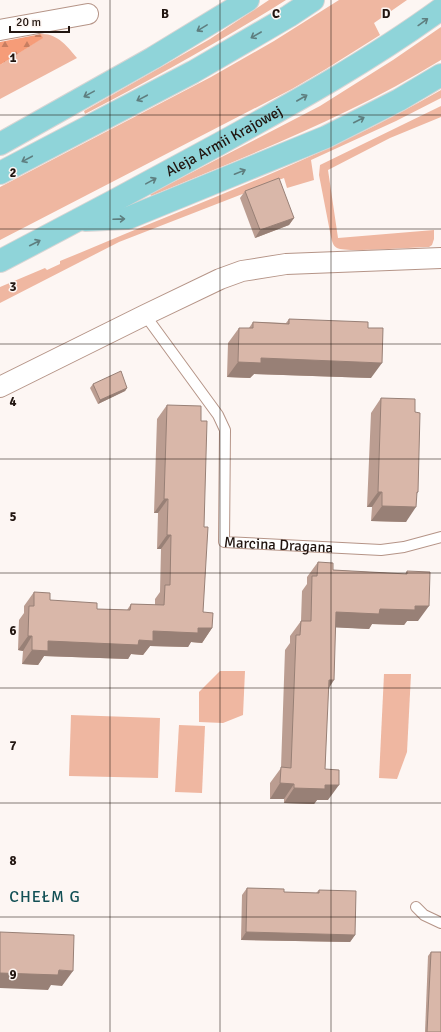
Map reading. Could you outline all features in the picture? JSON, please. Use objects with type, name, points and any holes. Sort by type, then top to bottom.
[{"type":"main road","points":[[0,144],[154,58],[248,0]]},
{"type":"main road","points":[[0,173],[192,72],[289,16],[313,0]]},
{"type":"main road","name":"Aleja Armii Krajowej","points":[[0,261],[80,220],[290,105],[344,74],[405,36],[441,9]]},
{"type":"main road","points":[[80,220],[128,218],[326,137],[399,100],[441,75]]},
{"type":"street","points":[[0,30],[88,14]]},
{"type":"street","points":[[0,387],[220,279],[242,271],[286,264],[441,258]]},
{"type":"lane","name":"Marcina Dragana","points":[[145,315],[218,415],[225,430],[224,542],[381,550],[404,547],[441,537]]},
{"type":"lane","points":[[416,907],[424,915],[441,923]]},
{"type":"shaded area","points":[[269,0],[286,0],[187,59],[85,114],[84,111],[210,39]]},
{"type":"shaded area","points":[[339,0],[407,0],[374,23],[380,35],[326,69],[292,89],[0,240],[0,187],[211,77],[274,41]]},
{"type":"shaded area","points":[[441,27],[441,60],[371,99],[299,134],[151,196],[150,194],[320,106],[393,60]]},
{"type":"shaded area","points":[[41,34],[47,34],[57,38],[66,45],[77,58],[0,99],[0,65],[42,38]]},
{"type":"shaded area","points":[[441,90],[441,98],[396,121],[311,160],[314,180],[287,188],[284,178],[119,242],[0,303],[0,287],[45,268],[47,270],[60,264],[60,261],[219,196],[309,157],[398,114]]},
{"type":"shaded area","points":[[441,106],[441,117],[390,138],[328,170],[338,238],[434,230],[432,245],[429,247],[366,250],[337,248],[331,237],[319,175],[320,165]]},
{"type":"shaded area","points":[[220,671],[245,671],[243,715],[223,723],[199,722],[199,692]]},
{"type":"shaded area","points":[[384,674],[411,674],[407,752],[397,779],[379,778]]},
{"type":"shaded area","points":[[71,715],[160,718],[158,778],[69,776]]},
{"type":"shaded area","points":[[179,725],[205,726],[202,793],[175,792]]},
{"type":"green space","points":[[41,34],[43,38],[0,65],[0,42]]},
{"type":"building","points":[[279,178],[294,218],[260,230],[245,191]]},
{"type":"building","points":[[289,319],[368,322],[368,328],[383,328],[382,363],[261,358],[261,363],[238,362],[239,328],[253,328],[253,322],[289,324]]},
{"type":"building","points":[[121,371],[127,388],[100,400],[93,384]]},
{"type":"building","points":[[381,398],[415,399],[415,412],[420,413],[418,492],[416,507],[382,506],[382,492],[378,492]]},
{"type":"building","points":[[167,405],[201,406],[201,421],[207,421],[204,527],[208,527],[203,612],[213,613],[212,628],[198,628],[198,633],[153,631],[153,641],[139,640],[138,645],[48,641],[48,651],[32,650],[32,636],[28,636],[29,606],[34,606],[34,592],[50,593],[50,600],[97,603],[97,609],[130,610],[131,604],[164,605],[165,585],[170,585],[171,535],[167,535],[168,499],[164,499]]},
{"type":"building","points":[[318,562],[333,563],[333,570],[407,574],[407,571],[430,572],[429,606],[415,606],[415,610],[380,609],[379,614],[336,612],[334,680],[329,680],[325,769],[339,770],[339,785],[325,785],[325,789],[294,788],[294,784],[280,783],[281,767],[291,768],[296,635],[300,635],[301,621],[311,621],[312,576],[317,576]]},
{"type":"building","points":[[247,888],[284,889],[284,892],[319,893],[319,890],[356,891],[355,935],[246,932]]},
{"type":"building","points":[[0,932],[74,935],[73,971],[59,970],[58,975],[0,973]]},
{"type":"building","points":[[431,952],[441,952],[441,1032],[427,1032]]},
{"type":"district","name":"CHEŁM G","points":[[45,897]]}]
